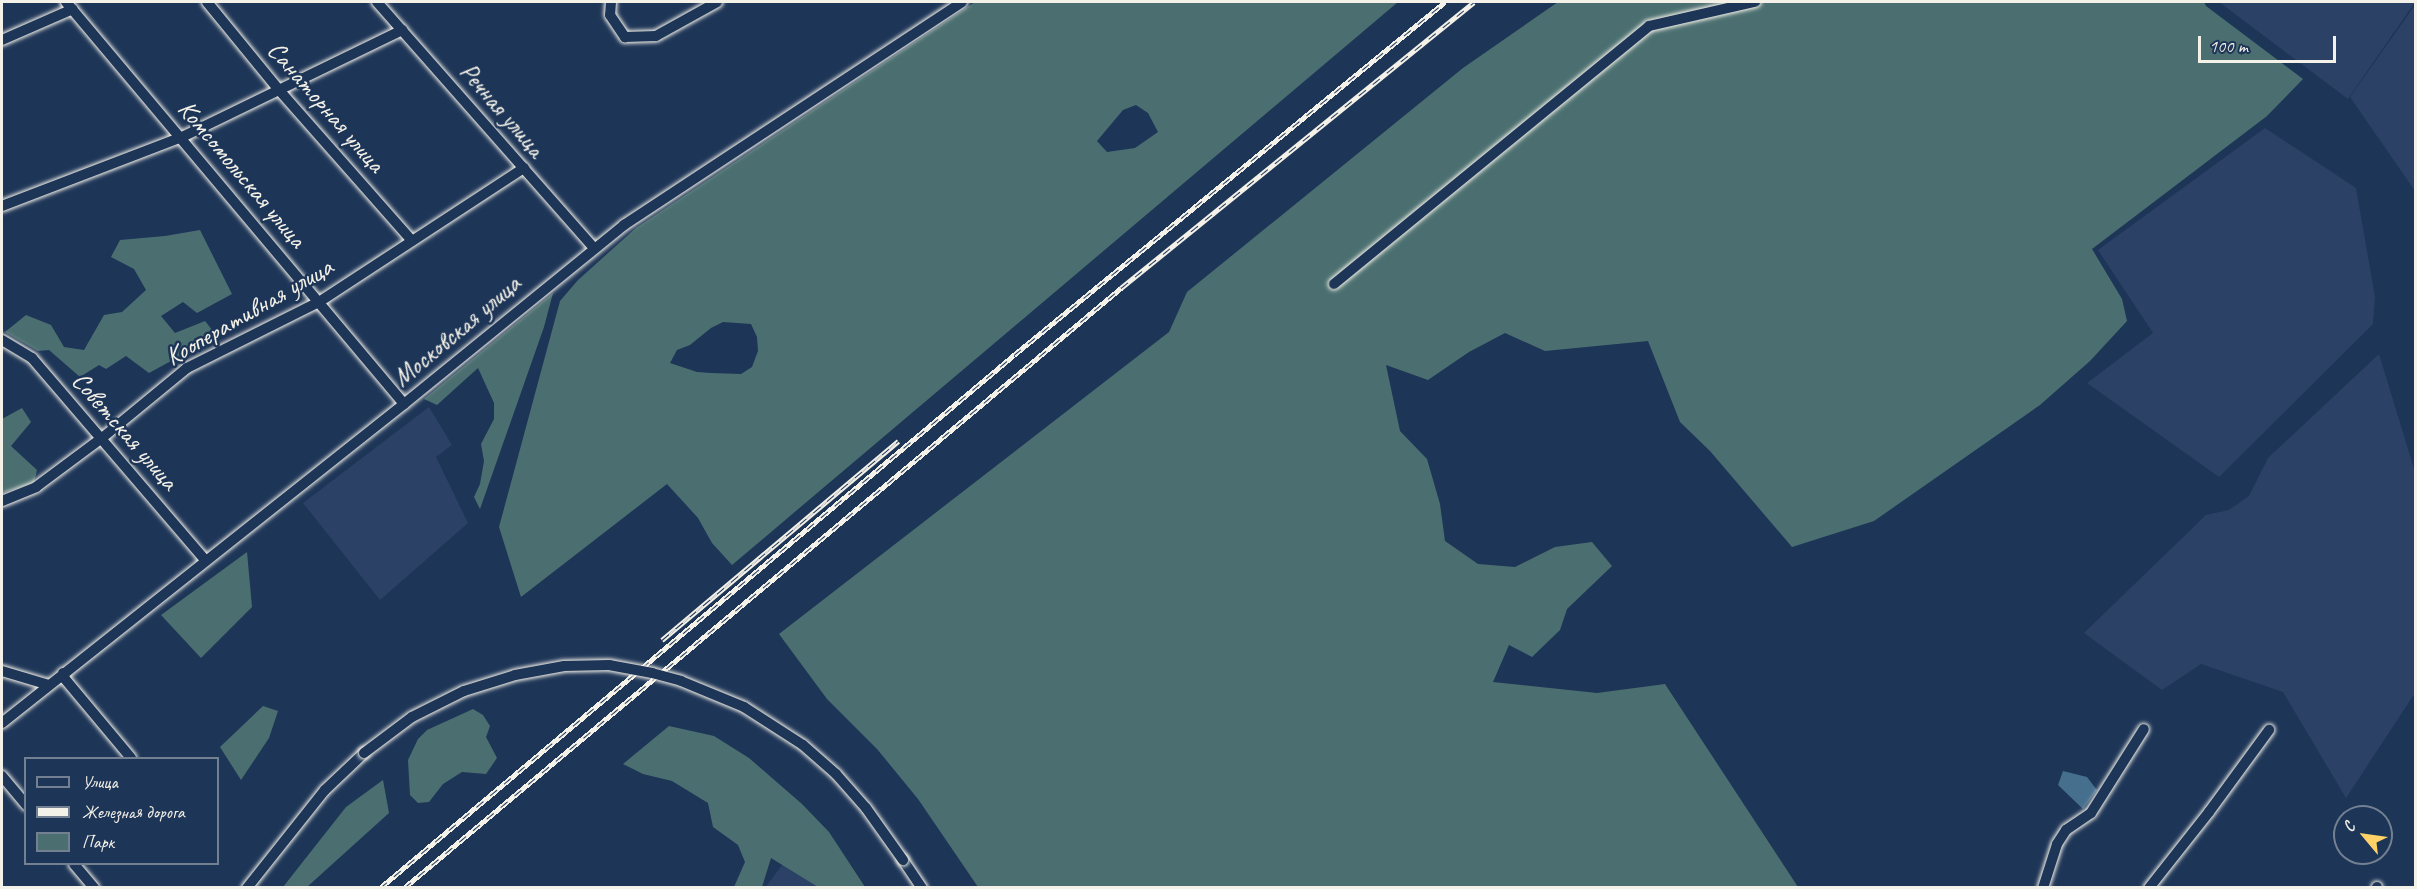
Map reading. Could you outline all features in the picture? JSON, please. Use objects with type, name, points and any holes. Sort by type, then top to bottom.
[{"type":"street","name":"Санаторная улица","points":[[207,2],[279,90],[412,241]]},
{"type":"street","name":"Речная улица","points":[[377,2],[594,248]]},
{"type":"street","points":[[611,2],[610,15],[625,37],[656,36],[717,2]]},
{"type":"street","name":"Московская улица","points":[[2,723],[404,404],[624,225],[962,2]]},
{"type":"street","points":[[1334,284],[1649,26],[1755,2]]},
{"type":"street","points":[[2,40],[70,5]]},
{"type":"street","name":"Комсомольская улица","points":[[70,5],[404,404]]},
{"type":"street","points":[[2,206],[182,137],[402,30]]},
{"type":"street","name":"Кооперативная улица","points":[[2,501],[36,488],[102,438],[187,368],[319,302],[524,168]]},
{"type":"street","name":"Советская улица","points":[[2,340],[32,358],[206,561]]},
{"type":"street","points":[[247,888],[325,790],[364,753],[412,717],[464,691],[515,675],[564,666],[609,665],[681,681],[744,707],[803,745],[837,774],[866,808],[921,888]]},
{"type":"street","points":[[2,671],[49,685]]},
{"type":"street","points":[[63,674],[64,679],[128,757]]},
{"type":"street","points":[[2043,888],[2057,844],[2066,830],[2091,813],[2144,729]]},
{"type":"street","points":[[2149,888],[2209,812],[2269,730]]},
{"type":"street","points":[[2,776],[24,803]]},
{"type":"street","points":[[75,865],[94,888]]},
{"type":"shaded area","points":[[2219,2],[2415,2],[2348,99]]},
{"type":"shaded area","points":[[2415,5],[2415,191],[2350,97]]},
{"type":"shaded area","points":[[2265,128],[2356,188],[2375,297],[2373,324],[2219,477],[2087,383],[2153,333],[2098,250]]},
{"type":"shaded area","points":[[2379,354],[2415,472],[2415,693],[2346,798],[2283,692],[2201,664],[2162,690],[2084,633],[2206,515],[2229,510],[2249,496],[2268,458]]},
{"type":"shaded area","points":[[429,407],[452,445],[436,457],[468,523],[380,600],[303,503]]},
{"type":"shaded area","points":[[2063,771],[2087,777],[2097,790],[2083,809],[2058,785]]},
{"type":"shaded area","points":[[785,861],[819,888],[765,888]]},
{"type":"green space","points":[[975,2],[1398,2],[732,565],[712,543],[698,518],[667,484],[521,597],[499,527],[560,301],[578,280],[636,228]],"holes":[[[1136,105],[1148,113],[1158,132],[1135,148],[1107,152],[1097,141],[1123,110]],[[723,322],[751,324],[757,337],[758,351],[752,367],[741,374],[711,373],[697,372],[670,363],[677,350],[690,345],[711,328]]]},
{"type":"green space","points":[[1558,2],[2204,2],[2206,6],[2303,79],[2267,116],[2092,249],[2122,299],[2127,321],[2090,361],[2040,405],[1874,521],[1792,547],[1710,451],[1680,422],[1648,341],[1545,351],[1505,333],[1469,352],[1428,380],[1386,365],[1400,431],[1427,459],[1440,504],[1445,541],[1478,564],[1515,567],[1555,547],[1592,542],[1612,566],[1567,609],[1560,630],[1532,657],[1509,645],[1493,682],[1597,693],[1665,684],[1798,887],[978,887],[918,799],[877,749],[827,699],[779,634],[1169,332],[1187,292],[1463,68]]},
{"type":"green space","points":[[200,230],[232,294],[197,313],[183,302],[161,316],[175,333],[205,321],[217,336],[149,373],[126,356],[106,369],[99,365],[80,377],[49,350],[38,351],[5,332],[26,315],[51,325],[64,347],[84,350],[104,315],[122,312],[146,290],[134,269],[111,257],[120,240]]},
{"type":"green space","points":[[553,293],[544,327],[480,509],[474,497],[480,484],[484,461],[481,444],[494,419],[494,403],[478,368],[437,405],[424,399]]},
{"type":"green space","points":[[22,408],[31,422],[11,446],[37,470],[34,483],[2,493],[2,419]]},
{"type":"green space","points":[[247,552],[252,607],[201,658],[161,615]]},
{"type":"green space","points":[[263,706],[278,711],[269,738],[241,780],[220,747]]},
{"type":"green space","points":[[473,709],[483,715],[490,726],[486,737],[497,758],[486,774],[462,772],[443,784],[429,802],[418,803],[410,795],[408,760],[418,739],[427,730]]},
{"type":"green space","points":[[669,726],[714,736],[749,758],[802,804],[829,832],[865,887],[818,887],[771,858],[762,887],[734,887],[745,862],[738,845],[713,827],[708,803],[672,781],[643,774],[623,764]]},
{"type":"green space","points":[[383,780],[389,813],[307,887],[283,887],[346,807]]},
{"type":"railway","points":[[380,888],[1014,355],[1445,2]]},
{"type":"railway","points":[[404,888],[1121,288],[1474,2]]},
{"type":"railway","points":[[662,640],[898,441]]}]
